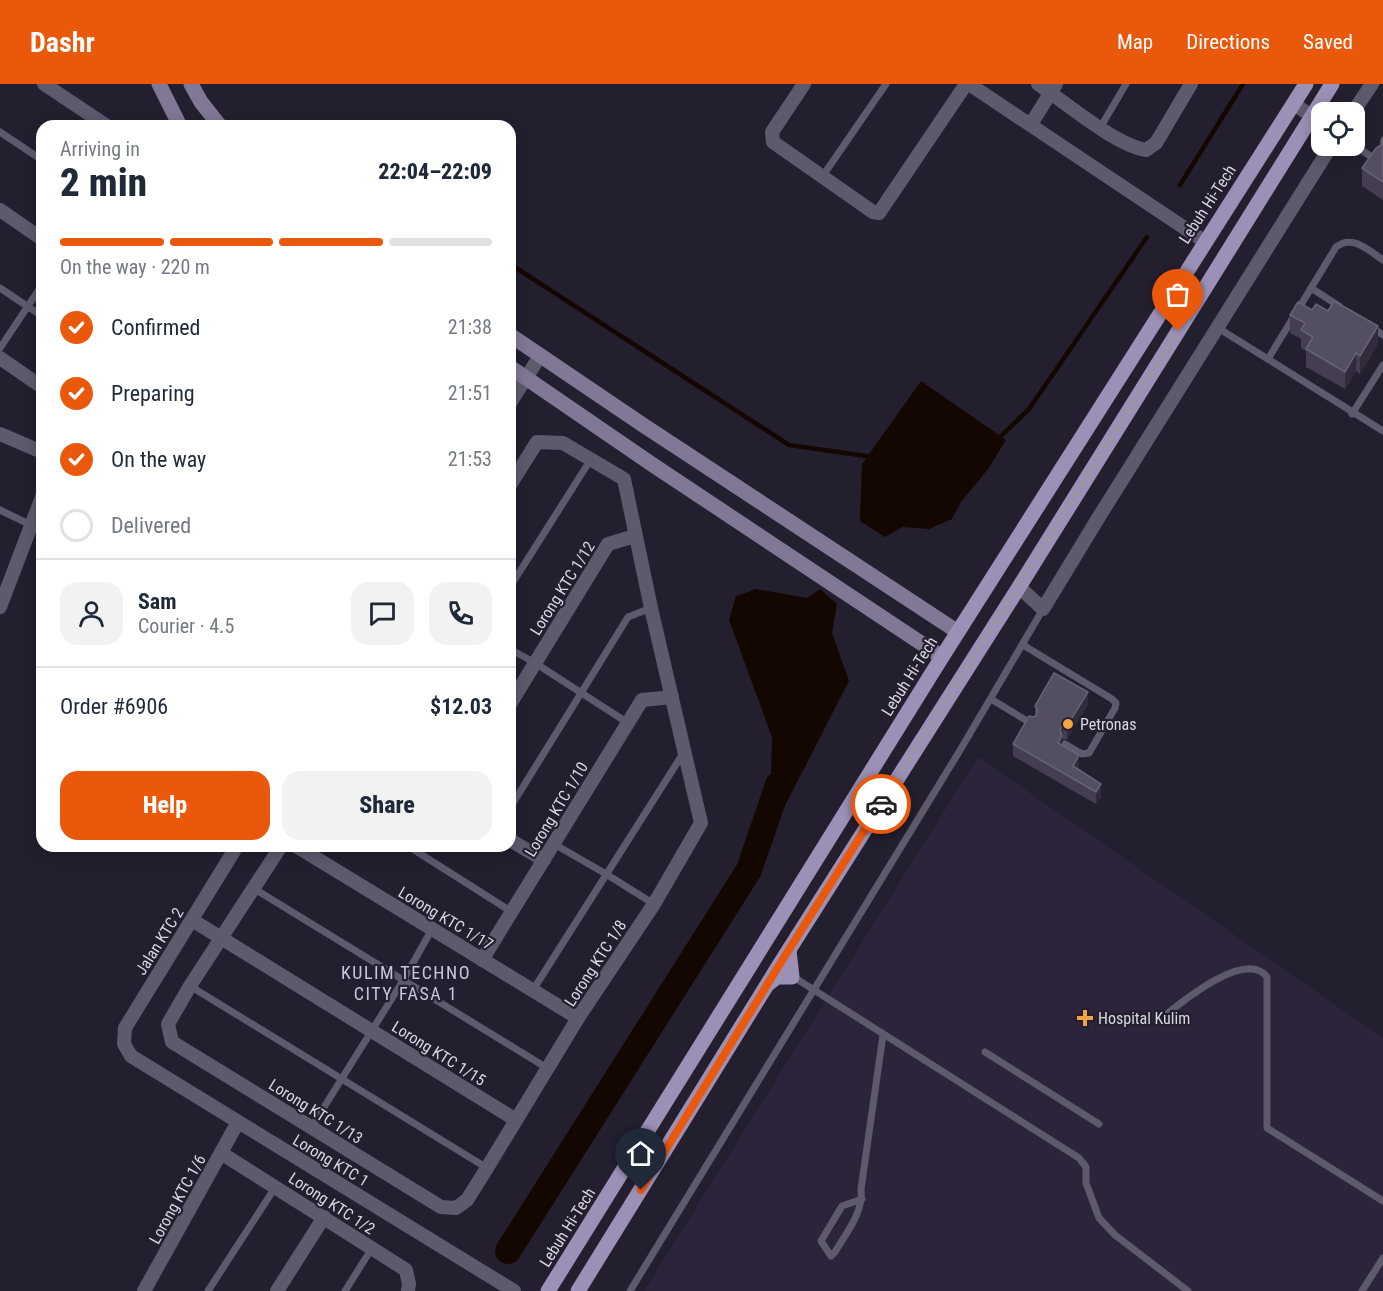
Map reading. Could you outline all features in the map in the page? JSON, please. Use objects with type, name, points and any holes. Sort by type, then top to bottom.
[{"type":"main road","name":"Lebuh Hi-Tech","points":[[548,1291],[942,657],[1204,241],[1306,84]]},
{"type":"main road","points":[[1324,102],[1332,84]]},
{"type":"main road","points":[[578,1291],[778,967],[1311,129]]},
{"type":"main road","points":[[766,987],[777,977],[792,977],[789,950]]},
{"type":"main road","points":[[758,953],[778,967]]},
{"type":"street","points":[[44,84],[97,120]]},
{"type":"street","points":[[159,84],[177,120]]},
{"type":"street","points":[[191,84],[215,120]]},
{"type":"street","points":[[804,84],[772,132],[773,142],[873,212],[879,213],[968,84],[1031,123],[1204,241]]},
{"type":"street","points":[[1038,84],[1053,88],[1100,128],[1136,149],[1146,150],[1156,143],[1191,84]]},
{"type":"street","points":[[1360,102],[1372,84]]},
{"type":"street","points":[[1031,123],[1053,88]]},
{"type":"street","points":[[1294,104],[1311,116]]},
{"type":"street","points":[[1019,587],[1043,609],[1325,156]]},
{"type":"street","points":[[0,210],[36,234]]},
{"type":"street","points":[[516,339],[958,632]]},
{"type":"street","points":[[516,394],[540,356]]},
{"type":"street","points":[[0,358],[36,383]]},
{"type":"street","points":[[516,371],[942,657]]},
{"type":"street","points":[[0,434],[36,449]]},
{"type":"street","points":[[516,475],[537,442],[563,442],[624,479],[684,752]]},
{"type":"street","points":[[0,607],[2,592],[36,512]]},
{"type":"street","name":"Lorong KTC 1/12","points":[[516,694],[608,544],[635,536]]},
{"type":"street","name":"Lorong KTC 1/10","points":[[482,960],[642,700],[672,696]]},
{"type":"street","name":"Lorong KTC 1/8","points":[[516,1120],[578,1018],[654,904],[701,823],[684,752]]},
{"type":"street","points":[[516,844],[544,860]]},
{"type":"street","name":"Jalan KTC 2","points":[[131,1056],[124,1044],[124,1028],[233,852]]},
{"type":"street","name":"Lorong KTC 1/13","points":[[276,852],[168,1024],[172,1042],[441,1207],[456,1208],[466,1200],[516,1120]]},
{"type":"street","name":"Lorong KTC 1/17","points":[[306,852],[578,1018]]},
{"type":"street","name":"Lorong KTC 1/15","points":[[192,920],[516,1120]]},
{"type":"street","name":"Lorong KTC 1","points":[[131,1056],[514,1291]]},
{"type":"street","name":"Lorong KTC 1/6","points":[[144,1291],[238,1122]]},
{"type":"street","name":"Lorong KTC 1/2","points":[[221,1153],[406,1270],[408,1291]]},
{"type":"street","points":[[278,1291],[324,1217]]},
{"type":"lane","points":[[822,177],[886,84]]},
{"type":"lane","points":[[1100,128],[1126,84]]},
{"type":"lane","points":[[0,132],[36,156]]},
{"type":"lane","points":[[1365,152],[1376,160]]},
{"type":"lane","points":[[1268,360],[1336,247],[1342,242],[1356,243],[1383,260]]},
{"type":"lane","points":[[0,288],[36,312]]},
{"type":"lane","points":[[1311,288],[1347,312]]},
{"type":"lane","points":[[0,348],[36,294]]},
{"type":"lane","points":[[1365,323],[1383,335]]},
{"type":"lane","points":[[1218,328],[1352,414],[1383,431]]},
{"type":"lane","points":[[1352,414],[1383,365]]},
{"type":"lane","points":[[516,577],[591,459]]},
{"type":"lane","points":[[0,510],[31,525]]},
{"type":"lane","points":[[516,798],[628,617],[651,608]]},
{"type":"lane","points":[[630,1291],[991,699],[1043,609]]},
{"type":"lane","points":[[1023,645],[1116,703],[1089,753],[1082,754],[1065,744]]},
{"type":"lane","points":[[516,652],[628,723]]},
{"type":"lane","points":[[991,699],[1032,724]]},
{"type":"lane","points":[[533,990],[684,752]]},
{"type":"lane","points":[[554,844],[654,904]]},
{"type":"lane","points":[[417,852],[512,912]]},
{"type":"lane","points":[[253,888],[548,1069]]},
{"type":"lane","points":[[311,1128],[404,979],[432,929]]},
{"type":"lane","points":[[778,967],[1079,1158],[1086,1167],[1086,1183],[1099,1218],[1115,1235],[1188,1291]]},
{"type":"lane","points":[[1163,1017],[1209,984],[1233,972],[1252,967],[1264,972],[1267,977],[1268,1128],[1383,1200]]},
{"type":"lane","points":[[190,986],[487,1168]]},
{"type":"lane","points":[[862,1199],[842,1206],[821,1241],[831,1256],[859,1210],[862,1199],[861,1189],[884,1035]]},
{"type":"lane","points":[[984,1052],[1099,1124]]},
{"type":"lane","points":[[208,1291],[276,1186]]},
{"type":"lane","points":[[345,1291],[372,1248]]},
{"type":"lane","points":[[1362,1291],[1383,1258]]},
{"type":"shaded area","points":[[921,381],[1006,440],[988,469],[961,502],[952,519],[929,529],[903,527],[885,537],[860,521],[862,464]]},
{"type":"shaded area","points":[[756,589],[807,598],[820,589],[837,604],[832,633],[849,681],[777,821],[761,813],[771,783],[772,737],[729,620],[736,596]]},
{"type":"shaded area","name":"Hospital Kulim","points":[[978,757],[1383,1038],[1383,1291],[644,1291]]},
{"type":"building","points":[[1383,137],[1383,182],[1362,168],[1376,148],[1381,145]]},
{"type":"building","points":[[1334,301],[1378,326],[1360,356],[1356,353],[1345,372],[1306,349],[1313,337],[1301,330],[1305,323],[1290,315],[1298,302],[1312,310],[1316,304],[1328,311]]},
{"type":"building","points":[[1054,673],[1088,692],[1067,726],[1060,729],[1062,736],[1058,743],[1079,755],[1073,766],[1101,784],[1096,792],[1013,744],[1029,716],[1034,717],[1037,714],[1035,706]]},
{"type":"waterway","points":[[1180,185],[1243,84]]},
{"type":"waterway","points":[[997,440],[1029,409],[1147,237]]},
{"type":"waterway","points":[[516,268],[789,445],[873,457]]},
{"type":"waterway","points":[[508,1251],[749,870],[778,785]]},
{"type":"way so far","points":[[881,804],[1178,331]]},
{"type":"place","name":"Petronas","points":[[1068,724]]},
{"type":"place","name":"Hospital Kulim","points":[[1085,1018]]},
{"type":"district","name":"KULIM TECHNO CITY FASA 1","points":[[406,983]]},
{"type":"route","points":[[641,1190],[881,804]]}]
